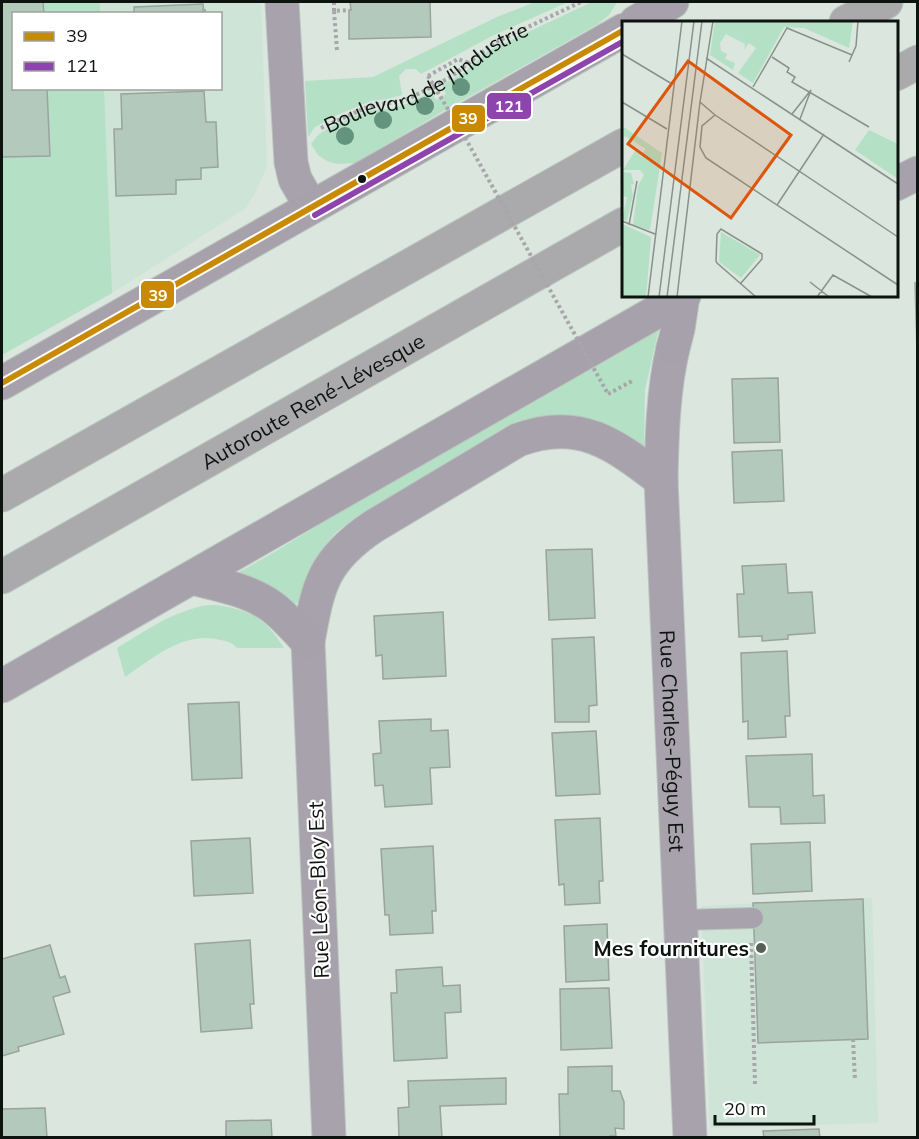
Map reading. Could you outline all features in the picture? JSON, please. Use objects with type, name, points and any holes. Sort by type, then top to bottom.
[{"type":"highway","points":[[848,21],[886,2]]},
{"type":"highway","points":[[898,73],[918,62]]},
{"type":"highway","points":[[2,495],[622,145]]},
{"type":"highway","name":"Autoroute René-Lévesque","points":[[2,577],[622,225]]},
{"type":"street","points":[[282,2],[291,162],[295,179],[311,207]]},
{"type":"street","points":[[2,382],[622,31]]},
{"type":"street","points":[[898,183],[918,173]]},
{"type":"street","points":[[2,686],[681,297]]},
{"type":"street","name":"Rue Charles-Péguy Est","points":[[683,297],[664,401],[661,480],[690,1137]]},
{"type":"street","name":"Rue Léon-Bloy Est","points":[[329,1137],[308,642],[314,605],[328,569],[355,538],[518,440],[534,434],[555,431],[592,436],[632,458],[661,480]]},
{"type":"street","points":[[192,578],[233,588],[254,596],[285,618],[308,642]]},
{"type":"lane","points":[[681,920],[752,918]]},
{"type":"path","points":[[334,2],[337,50]]},
{"type":"path","name":"Boulevard de l'Industrie","points":[[314,134],[323,127],[365,108],[400,102],[412,97],[451,77],[494,43],[581,2]]},
{"type":"path","points":[[334,11],[349,10]]},
{"type":"path","points":[[470,63],[458,59],[428,76],[467,141],[608,394],[638,378]]},
{"type":"path","points":[[752,918],[756,1084]]},
{"type":"path","points":[[853,1039],[855,1080]]},
{"type":"shaded area","points":[[2,2],[261,2],[267,167],[255,193],[246,208],[112,293],[2,355]]},
{"type":"shaded area","points":[[872,898],[878,1123],[710,1128],[701,906]]},
{"type":"green space","points":[[43,2],[100,2],[100,12],[44,12]]},
{"type":"green space","points":[[535,2],[568,2],[492,36],[421,74],[416,69],[406,69],[399,76],[402,95],[371,101],[337,115],[315,127],[308,137],[305,81],[373,77],[497,17]]},
{"type":"green space","points":[[592,2],[617,2],[609,15],[598,24],[355,163],[337,164],[327,161],[318,155],[311,144],[327,129],[372,110],[390,109],[431,92],[436,100],[446,94],[442,85],[465,72],[488,51]]},
{"type":"green space","points":[[47,90],[104,90],[112,293],[2,355],[2,157],[50,155]]},
{"type":"green space","points":[[659,328],[645,390],[644,452],[629,436],[607,426],[562,415],[544,416],[520,422],[358,516],[339,530],[324,546],[313,564],[298,603],[292,604],[235,574],[353,504]]},
{"type":"green space","points":[[217,605],[249,613],[270,629],[284,648],[237,648],[230,643],[216,639],[191,640],[156,655],[125,677],[117,648],[177,614],[200,606]]},
{"type":"building","points":[[2,2],[43,2],[44,12],[12,12],[12,90],[47,90],[50,156],[2,157]]},
{"type":"building","points":[[350,2],[430,2],[431,37],[349,39]]},
{"type":"building","points":[[203,4],[204,12],[134,12],[134,7]]},
{"type":"building","points":[[204,91],[206,122],[216,122],[218,167],[201,168],[201,179],[176,180],[176,194],[116,196],[114,129],[122,129],[121,94]]},
{"type":"building","points":[[915,283],[918,283],[918,385]]},
{"type":"building","points":[[778,378],[780,442],[734,443],[732,379]]},
{"type":"building","points":[[782,450],[784,501],[734,503],[732,452]]},
{"type":"building","points":[[592,549],[595,618],[549,620],[546,550]]},
{"type":"building","points":[[786,564],[788,593],[812,592],[815,633],[788,635],[788,639],[762,641],[762,636],[739,637],[737,594],[744,594],[742,566]]},
{"type":"building","points":[[443,612],[446,676],[383,679],[382,655],[376,656],[374,616]]},
{"type":"building","points":[[594,637],[597,705],[589,706],[589,722],[555,722],[552,639]]},
{"type":"building","points":[[787,651],[790,716],[785,716],[786,737],[748,739],[748,721],[743,722],[741,653]]},
{"type":"building","points":[[239,702],[242,778],[192,780],[188,704]]},
{"type":"building","points":[[431,719],[431,731],[448,730],[450,767],[430,768],[432,804],[385,807],[383,785],[375,786],[373,754],[381,753],[379,721]]},
{"type":"building","points":[[596,731],[600,794],[556,796],[552,733]]},
{"type":"building","points":[[812,754],[813,796],[824,795],[825,823],[781,824],[780,807],[749,807],[746,756]]},
{"type":"building","points":[[600,818],[603,881],[599,881],[600,903],[565,905],[564,884],[559,885],[555,820]]},
{"type":"building","points":[[250,838],[253,893],[194,896],[191,841]]},
{"type":"building","points":[[810,842],[812,891],[753,894],[751,844]]},
{"type":"building","points":[[433,846],[436,911],[432,911],[433,933],[390,935],[389,915],[385,915],[381,849]]},
{"type":"building","points":[[863,899],[868,1039],[758,1043],[753,903]]},
{"type":"building","points":[[607,924],[609,980],[566,982],[564,926]]},
{"type":"building","points":[[250,940],[254,1004],[250,1004],[252,1028],[201,1032],[195,944]]},
{"type":"building","points":[[50,945],[60,978],[65,976],[70,992],[53,997],[64,1034],[18,1047],[19,1051],[2,1056],[2,959]]},
{"type":"building","points":[[442,967],[443,986],[460,985],[461,1012],[445,1013],[447,1058],[394,1061],[391,993],[397,993],[396,970]]},
{"type":"building","points":[[609,988],[612,1048],[561,1050],[560,989]]},
{"type":"building","points":[[612,1066],[612,1091],[620,1091],[624,1102],[624,1129],[615,1128],[616,1136],[610,1136],[610,1138],[560,1138],[559,1094],[568,1094],[568,1067]]},
{"type":"building","points":[[506,1078],[506,1104],[440,1106],[442,1138],[399,1138],[398,1108],[409,1107],[408,1081]]},
{"type":"building","points":[[45,1108],[47,1138],[2,1138],[2,1109]]},
{"type":"building","points":[[271,1120],[272,1138],[226,1138],[226,1121]]},
{"type":"building","points":[[819,1129],[820,1138],[764,1138],[763,1131]]},
{"type":"transit line","name":"39","points":[[2,383],[622,31]]},
{"type":"transit line","name":"121","points":[[315,215],[622,42]]},
{"type":"place","name":"Mes fournitures","points":[[761,948]]}]
